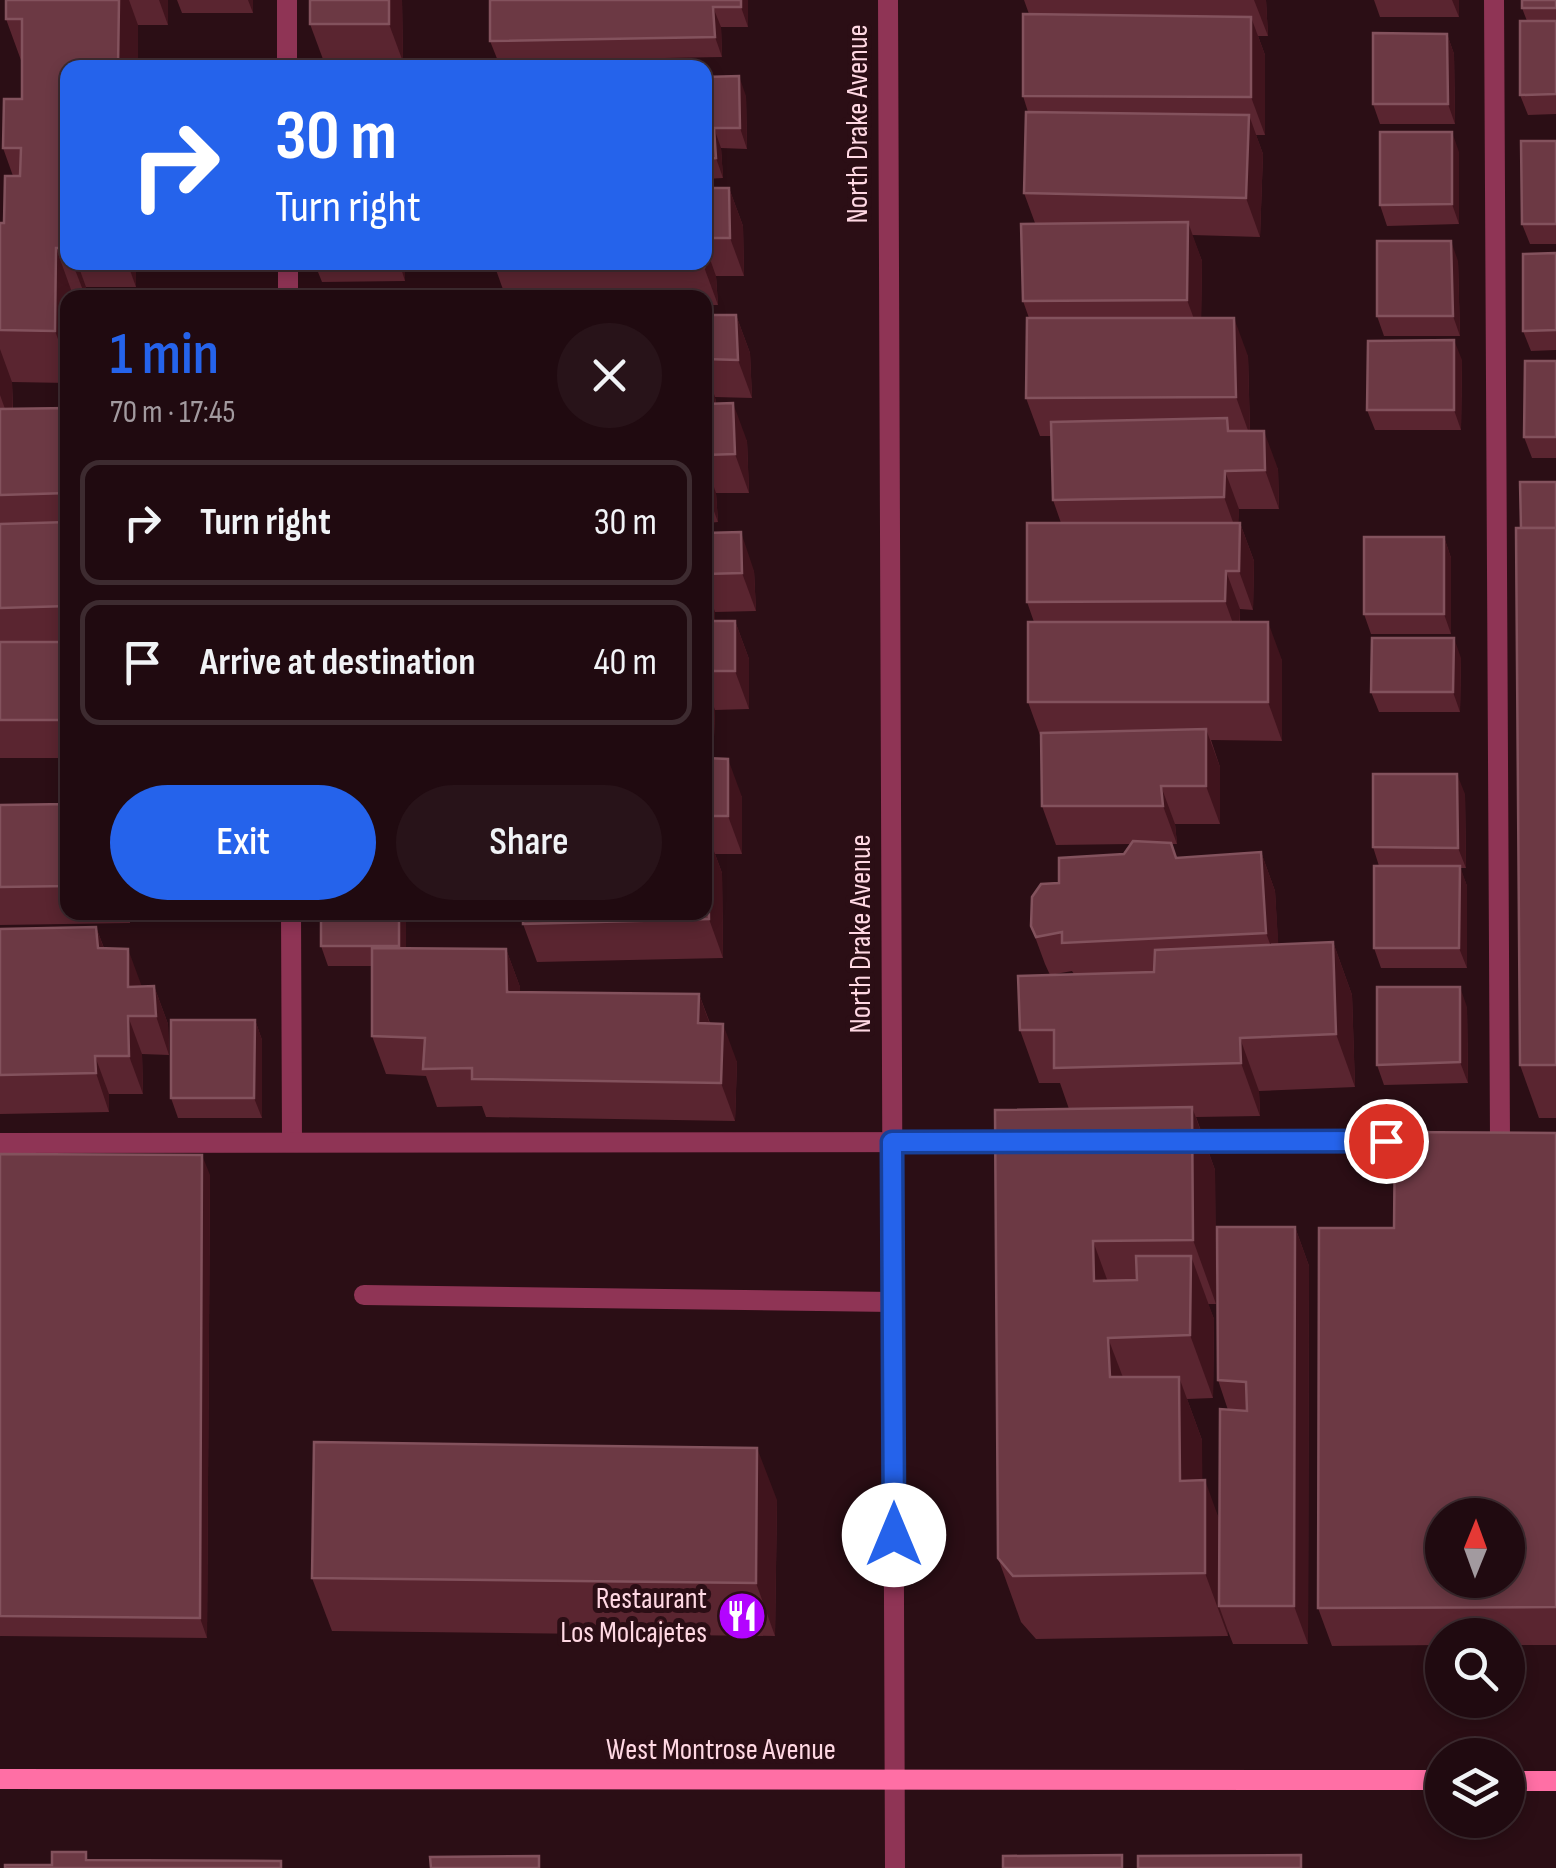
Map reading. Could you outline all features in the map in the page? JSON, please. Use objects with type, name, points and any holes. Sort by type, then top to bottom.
[{"type":"main road","name":"West Montrose Avenue","points":[[0,1779],[1425,1780]]},
{"type":"main road","points":[[1525,1780],[1556,1780]]},
{"type":"street","points":[[287,0],[287,60]]},
{"type":"street","name":"North Drake Avenue","points":[[888,0],[895,1868]]},
{"type":"street","points":[[1494,0],[1500,1141]]},
{"type":"street","points":[[291,920],[292,1142]]},
{"type":"street","points":[[1162,1142],[1440,1141]]},
{"type":"street","points":[[0,1143],[1043,1142]]},
{"type":"street","points":[[364,1295],[893,1302]]},
{"type":"building","points":[[6,0],[119,0],[118,60],[60,60],[60,248],[56,248],[55,331],[0,330],[0,223],[4,223],[5,176],[20,176],[21,148],[3,148],[4,99],[22,99],[22,19],[6,19]]},
{"type":"building","points":[[310,0],[389,0],[389,24],[310,24]]},
{"type":"building","points":[[490,0],[741,0],[741,7],[713,7],[715,37],[490,41]]},
{"type":"building","points":[[1522,0],[1556,0],[1556,8],[1522,8]]},
{"type":"building","points":[[1023,14],[1251,17],[1251,97],[1023,96]]},
{"type":"building","points":[[1520,21],[1556,21],[1556,94],[1520,95]]},
{"type":"building","points":[[1373,33],[1447,34],[1448,104],[1373,104]]},
{"type":"building","points":[[739,76],[740,128],[714,128],[716,158],[712,158],[712,77]]},
{"type":"building","points":[[1026,112],[1249,115],[1246,198],[1024,193]]},
{"type":"building","points":[[1380,132],[1452,132],[1452,204],[1380,205]]},
{"type":"building","points":[[1521,141],[1556,141],[1556,224],[1522,224]]},
{"type":"building","points":[[712,188],[729,188],[730,238],[712,238]]},
{"type":"building","points":[[1188,222],[1187,300],[1023,301],[1021,224]]},
{"type":"building","points":[[1377,241],[1451,241],[1453,316],[1377,316]]},
{"type":"building","points":[[1556,253],[1556,330],[1523,331],[1523,254]]},
{"type":"building","points":[[712,315],[736,315],[738,360],[712,359]]},
{"type":"building","points":[[1027,318],[1234,318],[1236,397],[1026,398]]},
{"type":"building","points":[[1454,340],[1454,410],[1367,410],[1368,341]]},
{"type":"building","points":[[1525,361],[1556,361],[1556,437],[1524,437]]},
{"type":"building","points":[[733,403],[735,454],[712,455],[712,404]]},
{"type":"building","points":[[60,408],[60,493],[0,495],[0,409]]},
{"type":"building","points":[[1227,418],[1228,431],[1264,431],[1265,470],[1225,471],[1224,497],[1053,500],[1051,422]]},
{"type":"building","points":[[1520,482],[1556,482],[1556,528],[1521,528]]},
{"type":"building","points":[[60,522],[60,606],[0,608],[0,524]]},
{"type":"building","points":[[1027,523],[1240,523],[1239,571],[1226,571],[1225,601],[1027,602]]},
{"type":"building","points":[[1516,528],[1556,528],[1556,1065],[1520,1065]]},
{"type":"building","points":[[741,532],[742,573],[712,574],[712,533]]},
{"type":"building","points":[[1364,537],[1444,537],[1444,614],[1364,614]]},
{"type":"building","points":[[712,621],[735,621],[735,671],[712,671]]},
{"type":"building","points":[[1028,622],[1268,622],[1268,702],[1028,702]]},
{"type":"building","points":[[1372,638],[1454,638],[1453,692],[1371,692]]},
{"type":"building","points":[[0,642],[60,642],[60,720],[0,720]]},
{"type":"building","points":[[1206,729],[1206,786],[1161,786],[1163,806],[1042,806],[1041,733]]},
{"type":"building","points":[[712,758],[728,759],[728,816],[712,816]]},
{"type":"building","points":[[1373,774],[1457,774],[1458,848],[1373,847]]},
{"type":"building","points":[[60,804],[60,886],[0,887],[0,805]]},
{"type":"building","points":[[1133,841],[1171,843],[1176,858],[1261,852],[1266,933],[1062,943],[1062,932],[1036,937],[1031,926],[1032,897],[1041,884],[1059,883],[1059,858],[1124,854]]},
{"type":"building","points":[[1374,866],[1460,866],[1459,948],[1374,948]]},
{"type":"building","points":[[321,920],[399,920],[399,946],[321,946]]},
{"type":"building","points":[[523,920],[672,920],[523,924]]},
{"type":"building","points":[[96,927],[98,948],[128,949],[128,987],[154,986],[156,1016],[128,1016],[129,1056],[95,1056],[96,1073],[0,1075],[0,929]]},
{"type":"building","points":[[1333,942],[1336,1034],[1240,1038],[1241,1063],[1054,1068],[1054,1030],[1020,1030],[1018,976],[1154,972],[1155,950]]},
{"type":"building","points":[[372,948],[506,949],[507,992],[699,994],[698,1023],[723,1024],[721,1083],[472,1079],[472,1068],[423,1069],[425,1038],[372,1036]]},
{"type":"building","points":[[1377,987],[1460,987],[1460,1062],[1377,1065]]},
{"type":"building","points":[[171,1020],[255,1020],[254,1098],[171,1098]]},
{"type":"building","points":[[1192,1107],[1193,1240],[1093,1241],[1094,1281],[1137,1280],[1136,1256],[1191,1256],[1190,1335],[1108,1338],[1110,1377],[1179,1377],[1180,1481],[1205,1480],[1205,1573],[1013,1576],[998,1558],[995,1110]]},
{"type":"building","points":[[1395,1132],[1556,1133],[1556,1607],[1318,1608],[1319,1228],[1394,1228]]},
{"type":"building","points":[[0,1154],[202,1155],[200,1618],[0,1616]]},
{"type":"building","points":[[1217,1227],[1295,1227],[1294,1606],[1219,1606],[1220,1409],[1247,1411],[1246,1382],[1218,1380]]},
{"type":"building","points":[[314,1442],[757,1448],[756,1583],[312,1578]]},
{"type":"building","points":[[52,1852],[86,1852],[86,1860],[281,1861],[281,1868],[5,1868],[52,1865]]},
{"type":"building","points":[[1122,1855],[1122,1868],[1003,1868],[1003,1856]]},
{"type":"building","points":[[1301,1855],[1301,1868],[1138,1868],[1138,1856]]},
{"type":"building","points":[[539,1856],[539,1868],[431,1868],[430,1857]]},
{"type":"place","name":"Restaurant Los Molcajetes","points":[[742,1616]]},
{"type":"route","points":[[894,1535],[892,1142],[1386,1141]]}]
